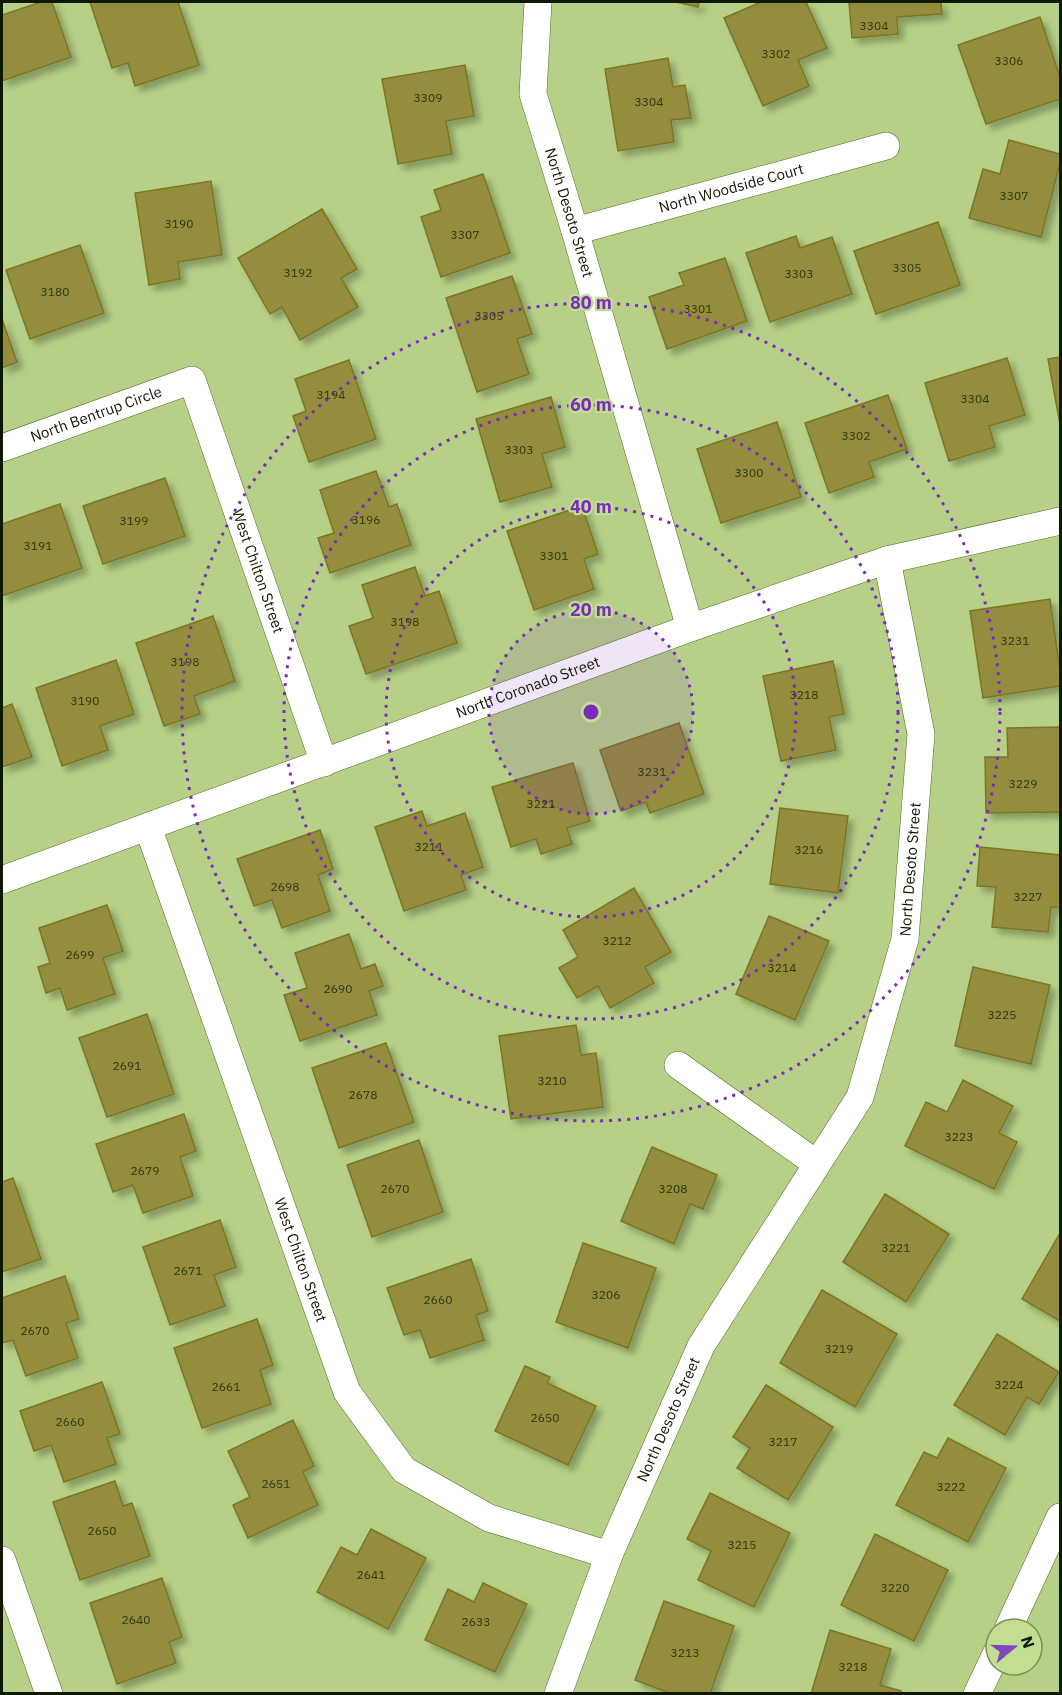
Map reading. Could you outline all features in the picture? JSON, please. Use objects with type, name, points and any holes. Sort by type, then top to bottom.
[{"type":"street","name":"North Desoto Street","points":[[538,2],[532,94],[575,231],[690,628]]},
{"type":"street","name":"North Woodside Court","points":[[575,231],[886,146]]},
{"type":"street","name":"North Bentrup Circle","points":[[2,448],[192,380]]},
{"type":"street","name":"West Chilton Street","points":[[192,380],[324,763]]},
{"type":"street","name":"North Coronado Street","points":[[2,879],[690,628],[887,560],[1060,521]]},
{"type":"street","name":"North Desoto Street","points":[[558,1694],[609,1555],[701,1346],[860,1097],[905,939],[921,734],[887,560]]},
{"type":"street","name":"West Chilton Street","points":[[148,827],[347,1392],[404,1470],[489,1518],[609,1555]]},
{"type":"street","points":[[678,1065],[817,1164]]},
{"type":"street","points":[[1014,1617],[1060,1517]]},
{"type":"street","points":[[2,1560],[50,1694]]},
{"type":"street","points":[[977,1694],[985,1677]]},
{"type":"building","points":[[41,2],[52,2],[71,57],[2,81],[2,15]]},
{"type":"building","points":[[90,2],[178,2],[199,65],[135,86],[128,63],[112,68]]},
{"type":"building","points":[[676,2],[699,2],[698,7]]},
{"type":"building","points":[[761,2],[806,2],[827,48],[798,60],[809,86],[763,106],[724,18]]},
{"type":"building","points":[[849,2],[941,2],[942,14],[897,17],[898,34],[852,38]]},
{"type":"building","points":[[1040,17],[1060,77],[1060,99],[986,124],[958,45]]},
{"type":"building","points":[[668,58],[673,87],[685,85],[691,118],[671,120],[674,142],[618,151],[605,69]]},
{"type":"building","points":[[465,65],[474,116],[446,121],[452,154],[398,164],[382,79]]},
{"type":"building","points":[[1009,140],[1060,154],[1060,163],[1041,237],[969,218],[983,169],[1000,174]]},
{"type":"building","points":[[483,174],[510,253],[441,277],[421,217],[441,210],[434,190]]},
{"type":"building","points":[[211,181],[222,255],[178,262],[180,279],[149,285],[135,193]]},
{"type":"building","points":[[322,209],[357,269],[341,278],[358,307],[300,340],[282,307],[270,314],[238,258]]},
{"type":"building","points":[[938,222],[960,285],[876,314],[854,251]]},
{"type":"building","points":[[796,236],[800,248],[832,237],[852,294],[770,322],[746,253]]},
{"type":"building","points":[[80,245],[104,313],[30,339],[6,270]]},
{"type":"building","points":[[725,258],[747,321],[667,349],[649,297],[684,285],[679,273]]},
{"type":"building","points":[[512,276],[532,334],[517,339],[529,374],[477,392],[446,298]]},
{"type":"building","points":[[2,319],[17,362],[2,368]]},
{"type":"building","points":[[1060,357],[1060,424],[1048,359]]},
{"type":"building","points":[[1007,358],[1025,415],[989,426],[995,447],[949,461],[925,383]]},
{"type":"building","points":[[349,360],[376,439],[309,462],[293,416],[306,411],[295,379]]},
{"type":"building","points":[[888,395],[907,449],[869,462],[874,477],[829,493],[805,423]]},
{"type":"building","points":[[551,397],[565,447],[542,454],[552,487],[500,502],[476,419]]},
{"type":"building","points":[[777,422],[801,497],[721,523],[697,449]]},
{"type":"building","points":[[376,471],[389,507],[397,504],[411,545],[330,573],[318,538],[334,533],[320,490]]},
{"type":"building","points":[[165,478],[185,536],[103,564],[83,506]]},
{"type":"building","points":[[60,504],[82,568],[2,596],[2,524]]},
{"type":"building","points":[[582,506],[598,554],[584,559],[594,589],[534,610],[507,531]]},
{"type":"building","points":[[415,567],[425,596],[439,591],[457,643],[366,674],[349,626],[373,618],[362,585]]},
{"type":"building","points":[[1050,599],[1060,686],[983,698],[970,611]]},
{"type":"building","points":[[213,616],[235,681],[194,696],[200,714],[164,726],[136,643]]},
{"type":"building","points":[[116,660],[134,714],[100,726],[108,750],[62,766],[36,688]]},
{"type":"building","points":[[833,661],[844,714],[829,717],[836,750],[781,761],[763,676]]},
{"type":"building","points":[[12,704],[32,757],[2,767],[2,708]]},
{"type":"building","points":[[679,723],[704,794],[650,813],[646,802],[621,811],[600,750]]},
{"type":"building","points":[[1060,727],[1060,812],[986,813],[985,757],[1008,757],[1007,728]]},
{"type":"building","points":[[573,763],[590,821],[567,828],[572,844],[541,854],[536,839],[511,847],[492,787]]},
{"type":"building","points":[[780,808],[848,816],[838,893],[770,884]]},
{"type":"building","points":[[422,811],[427,826],[465,813],[483,867],[461,875],[466,890],[404,911],[375,827]]},
{"type":"building","points":[[320,830],[333,869],[318,875],[330,911],[282,928],[272,900],[254,906],[237,859]]},
{"type":"building","points":[[980,847],[1060,855],[1060,907],[1051,907],[1048,932],[992,927],[996,887],[977,886]]},
{"type":"building","points":[[634,888],[671,952],[645,967],[654,983],[610,1008],[598,986],[577,998],[559,968],[578,957],[563,930]]},
{"type":"building","points":[[107,905],[123,951],[103,958],[115,994],[67,1010],[60,988],[46,993],[38,967],[50,963],[39,928]]},
{"type":"building","points":[[769,916],[829,941],[795,1020],[736,994]]},
{"type":"building","points":[[349,934],[361,969],[375,964],[383,986],[369,991],[377,1015],[300,1041],[284,995],[307,988],[295,953]]},
{"type":"building","points":[[973,967],[1050,985],[1031,1064],[955,1046]]},
{"type":"building","points":[[147,1014],[174,1094],[107,1117],[79,1038]]},
{"type":"building","points":[[576,1025],[581,1055],[596,1053],[603,1107],[511,1119],[499,1036]]},
{"type":"building","points":[[386,1043],[414,1122],[339,1148],[312,1068]]},
{"type":"building","points":[[963,1080],[1013,1106],[999,1133],[1017,1142],[994,1189],[905,1146],[926,1102],[947,1112]]},
{"type":"building","points":[[184,1114],[196,1151],[180,1157],[193,1196],[143,1213],[133,1185],[113,1192],[96,1144]]},
{"type":"building","points":[[419,1140],[443,1212],[372,1237],[347,1165]]},
{"type":"building","points":[[652,1147],[717,1175],[703,1209],[690,1204],[674,1244],[621,1221]]},
{"type":"building","points":[[13,1178],[41,1259],[2,1272],[2,1182]]},
{"type":"building","points":[[885,1194],[949,1234],[906,1302],[843,1262]]},
{"type":"building","points":[[220,1220],[236,1267],[214,1275],[225,1306],[170,1325],[143,1247]]},
{"type":"building","points":[[1060,1233],[1060,1321],[1022,1299]]},
{"type":"building","points":[[583,1243],[656,1268],[628,1348],[556,1322]]},
{"type":"building","points":[[471,1259],[488,1311],[476,1315],[484,1340],[430,1358],[420,1330],[404,1335],[387,1288]]},
{"type":"building","points":[[65,1276],[79,1319],[66,1323],[78,1358],[26,1376],[13,1340],[2,1343],[2,1298]]},
{"type":"building","points":[[822,1290],[897,1334],[855,1407],[780,1363]]},
{"type":"building","points":[[257,1319],[273,1365],[260,1370],[271,1404],[202,1428],[174,1348]]},
{"type":"building","points":[[997,1334],[1059,1372],[1039,1404],[1027,1397],[1005,1435],[954,1405]]},
{"type":"building","points":[[525,1366],[550,1377],[547,1383],[596,1406],[568,1465],[495,1431]]},
{"type":"building","points":[[102,1382],[120,1434],[107,1438],[116,1464],[64,1482],[51,1445],[34,1451],[20,1411]]},
{"type":"building","points":[[766,1385],[833,1427],[788,1500],[737,1468],[750,1448],[733,1437]]},
{"type":"building","points":[[293,1420],[314,1466],[303,1472],[318,1505],[248,1538],[233,1505],[250,1497],[228,1451]]},
{"type":"building","points":[[948,1438],[1006,1468],[968,1542],[896,1505],[924,1452],[937,1458]]},
{"type":"building","points":[[115,1481],[123,1506],[132,1503],[150,1556],[80,1580],[53,1502]]},
{"type":"building","points":[[710,1493],[790,1533],[754,1607],[698,1580],[711,1551],[687,1539]]},
{"type":"building","points":[[371,1529],[426,1558],[388,1629],[317,1592],[341,1547],[357,1555]]},
{"type":"building","points":[[875,1534],[948,1570],[914,1641],[841,1605]]},
{"type":"building","points":[[162,1578],[182,1637],[169,1642],[176,1663],[117,1684],[90,1603]]},
{"type":"building","points":[[483,1583],[527,1604],[495,1672],[425,1640],[448,1589],[474,1602]]},
{"type":"building","points":[[664,1601],[734,1626],[710,1694],[672,1694],[635,1680]]},
{"type":"building","points":[[830,1630],[891,1649],[880,1685],[901,1691],[900,1694],[811,1694]]}]
